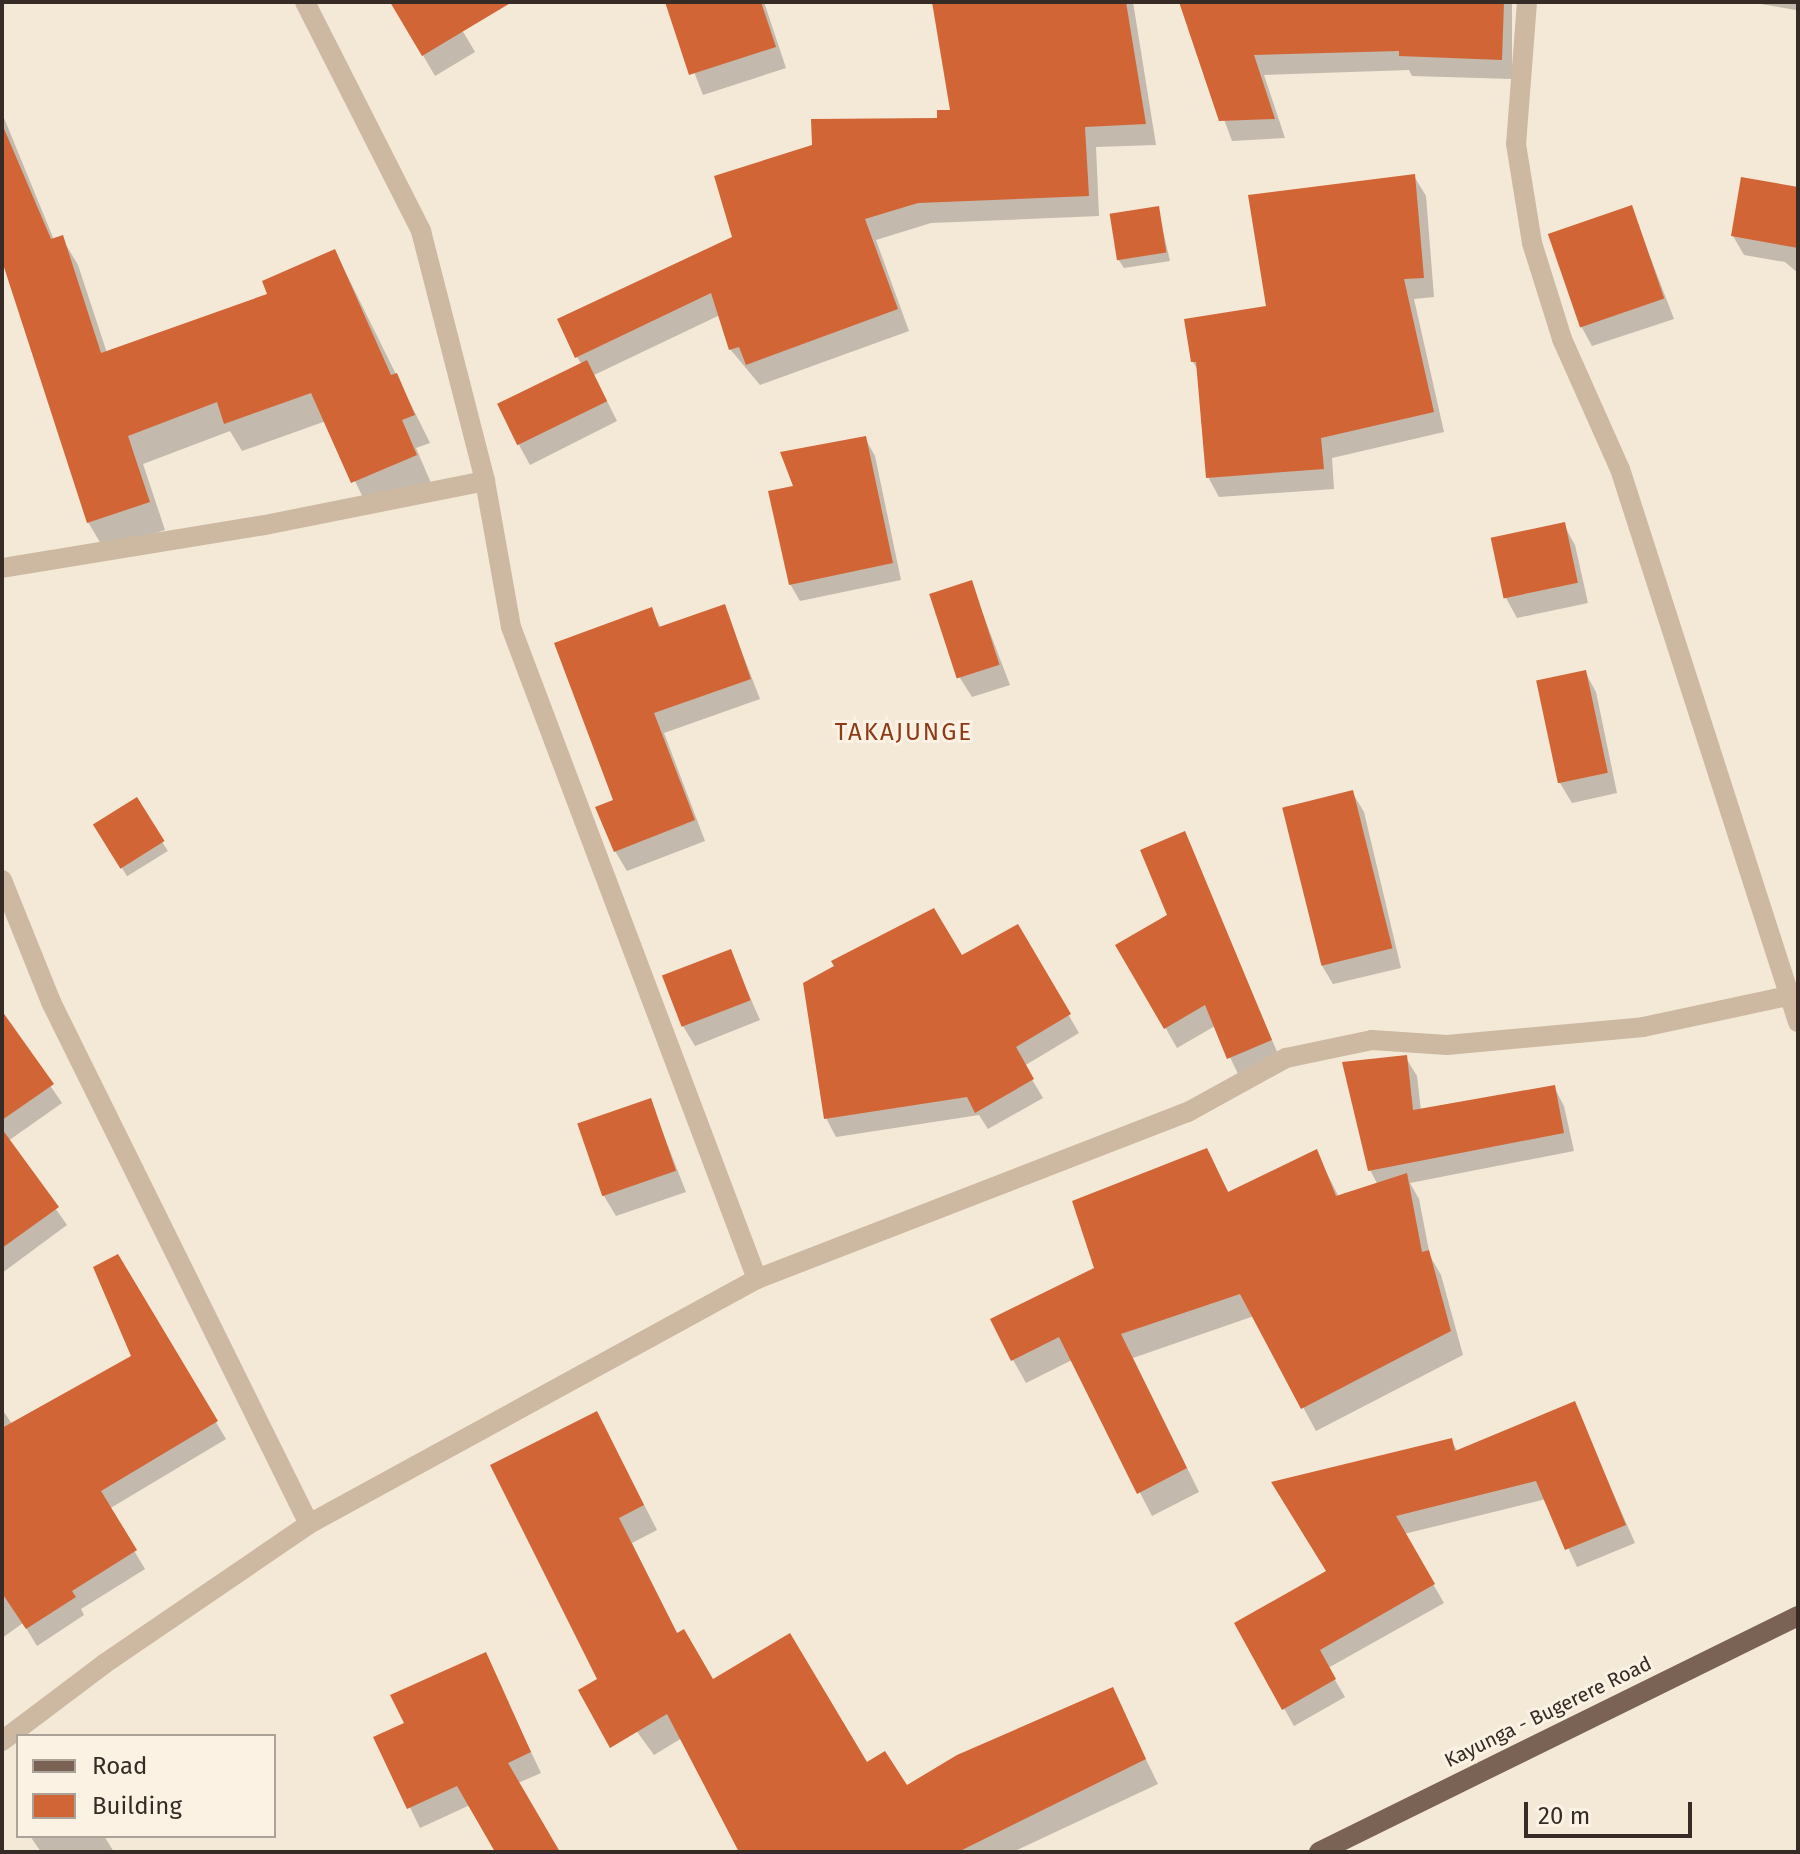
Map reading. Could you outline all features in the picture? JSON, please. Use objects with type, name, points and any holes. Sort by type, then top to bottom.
[{"type":"main road","name":"Kayunga - Bugerere Road","points":[[1319,1852],[1798,1616]]},
{"type":"street","points":[[305,2],[421,231],[485,481],[511,627],[536,702],[757,1279]]},
{"type":"street","points":[[1527,2],[1516,144],[1532,243],[1562,339],[1620,469],[1787,996],[1798,1022]]},
{"type":"street","points":[[2,568],[265,525],[485,481]]},
{"type":"street","points":[[2,880],[51,1002],[309,1524]]},
{"type":"street","points":[[2,1741],[309,1524],[757,1279],[1188,1112],[1286,1058],[1372,1040],[1447,1045],[1643,1027],[1787,996]]},
{"type":"building","points":[[390,2],[512,2],[422,56]]},
{"type":"building","points":[[665,2],[761,2],[776,47],[689,75]]},
{"type":"building","points":[[932,2],[1126,2],[1146,124],[1085,127],[1089,196],[918,203],[865,219],[898,309],[746,365],[739,347],[729,350],[711,293],[575,358],[557,319],[732,237],[714,176],[812,145],[811,119],[937,118],[937,110],[950,110]]},
{"type":"building","points":[[1179,2],[1504,2],[1502,60],[1399,56],[1399,51],[1254,55],[1275,119],[1219,121]]},
{"type":"building","points":[[2,124],[51,239],[63,235],[101,353],[267,294],[262,281],[335,249],[391,375],[397,373],[415,415],[402,420],[417,455],[351,483],[311,393],[224,424],[217,402],[128,436],[150,502],[87,523],[2,261]]},
{"type":"building","points":[[1415,174],[1424,278],[1404,279],[1434,412],[1321,438],[1324,469],[1206,478],[1196,362],[1191,362],[1184,319],[1266,306],[1248,195]]},
{"type":"building","points":[[1741,177],[1798,187],[1798,248],[1731,236]]},
{"type":"building","points":[[1632,205],[1664,299],[1580,328],[1548,234]]},
{"type":"building","points":[[1159,206],[1166,252],[1117,260],[1110,214]]},
{"type":"building","points":[[587,360],[607,401],[517,445],[497,404]]},
{"type":"building","points":[[866,436],[893,563],[789,585],[768,491],[793,486],[780,452]]},
{"type":"building","points":[[1565,522],[1578,583],[1504,598],[1491,538]]},
{"type":"building","points":[[972,580],[1000,665],[957,679],[929,594]]},
{"type":"building","points":[[725,604],[751,679],[654,713],[695,820],[614,852],[595,807],[613,800],[554,643],[652,607],[659,627]]},
{"type":"building","points":[[1586,670],[1608,773],[1558,783],[1536,681]]},
{"type":"building","points":[[1353,790],[1392,948],[1322,966],[1282,808]]},
{"type":"building","points":[[137,797],[165,841],[120,869],[93,825]]},
{"type":"building","points":[[1185,831],[1272,1040],[1227,1059],[1205,1005],[1164,1029],[1115,945],[1167,915],[1140,850]]},
{"type":"building","points":[[934,908],[962,955],[1018,924],[1071,1014],[1016,1047],[1034,1079],[975,1113],[967,1097],[824,1119],[803,983],[834,966],[831,961]]},
{"type":"building","points":[[731,949],[751,1000],[682,1027],[662,976]]},
{"type":"building","points":[[2,1011],[54,1084],[2,1120]]},
{"type":"building","points":[[1407,1055],[1413,1110],[1555,1085],[1564,1133],[1368,1171],[1342,1062]]},
{"type":"building","points":[[651,1098],[676,1171],[602,1196],[577,1123]]},
{"type":"building","points":[[2,1129],[59,1207],[2,1248]]},
{"type":"building","points":[[1207,1148],[1228,1192],[1317,1149],[1336,1196],[1407,1173],[1422,1252],[1429,1250],[1451,1331],[1301,1409],[1240,1294],[1121,1334],[1187,1468],[1137,1494],[1059,1337],[1011,1361],[990,1319],[1094,1268],[1072,1201]]},
{"type":"building","points":[[118,1254],[218,1421],[101,1491],[137,1550],[72,1591],[76,1597],[26,1629],[2,1593],[2,1428],[131,1356],[93,1267]]},
{"type":"building","points":[[1575,1401],[1626,1525],[1565,1550],[1536,1481],[1396,1516],[1435,1584],[1320,1650],[1336,1679],[1282,1710],[1234,1623],[1326,1571],[1271,1482],[1452,1438],[1455,1451]]},
{"type":"building","points":[[597,1411],[644,1505],[619,1518],[677,1633],[684,1629],[713,1679],[790,1633],[867,1762],[885,1751],[907,1785],[957,1755],[1113,1687],[1146,1759],[958,1852],[739,1852],[667,1714],[610,1748],[578,1690],[597,1679],[490,1465]]},
{"type":"building","points":[[486,1652],[531,1752],[508,1763],[560,1852],[495,1852],[457,1786],[407,1809],[373,1737],[404,1723],[390,1695]]},
{"type":"district","name":"TAKAJUNGE","points":[[904,733]]}]
